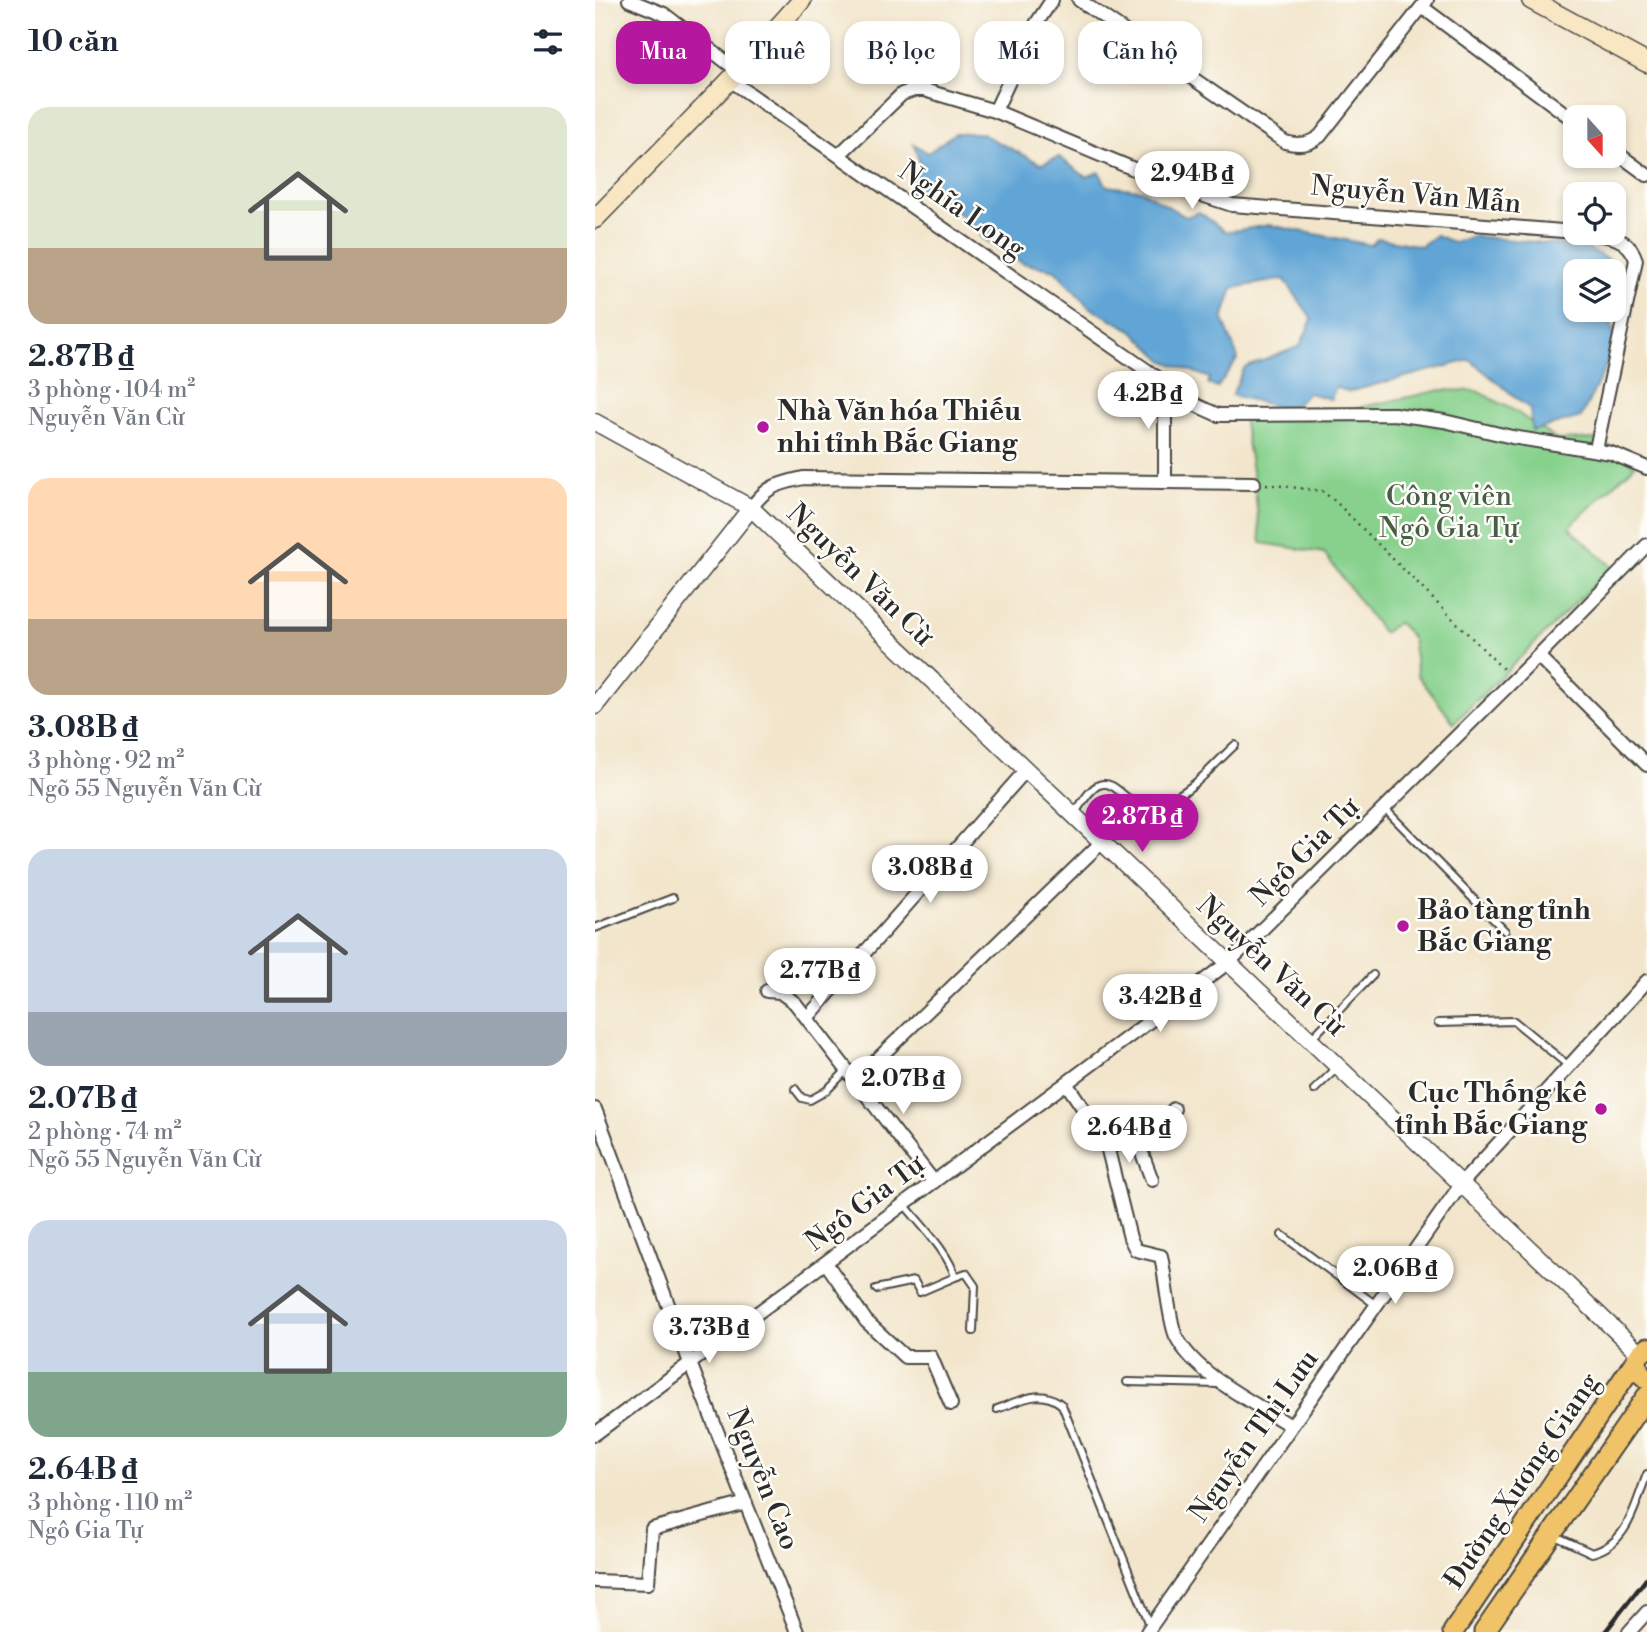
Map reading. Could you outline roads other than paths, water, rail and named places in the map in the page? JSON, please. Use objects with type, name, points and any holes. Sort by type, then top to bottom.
[{"type":"main road","points":[[783,21],[802,0]]},
{"type":"main road","points":[[1531,0],[1647,63]]},
{"type":"main road","points":[[595,219],[726,84]]},
{"type":"main road","points":[[1641,1354],[1639,1372],[1647,1379]]},
{"type":"main road","name":"Đường Xương Giang","points":[[1453,1632],[1641,1354]]},
{"type":"main road","name":"Đường Xương Giang","points":[[1484,1632],[1647,1396]]},
{"type":"street","name":"Nghĩa Long","points":[[629,0],[664,14],[725,68]]},
{"type":"street","points":[[995,111],[1036,24],[1052,0]]},
{"type":"street","points":[[1079,0],[1285,142],[1294,145],[1314,141],[1320,136],[1425,3],[1563,112]]},
{"type":"street","name":"Nghĩa Long","points":[[745,84],[839,155],[1165,381]]},
{"type":"street","name":"Nguyễn Văn Mẫn","points":[[839,155],[897,99],[909,92],[924,90],[995,111],[1177,187],[1233,205],[1563,232]]},
{"type":"street","points":[[1626,160],[1647,175]]},
{"type":"street","name":"Nguyễn Văn Mẫn","points":[[1597,449],[1636,260],[1633,251],[1626,245]]},
{"type":"street","points":[[1165,381],[1198,406],[1219,415],[1394,414],[1444,421],[1512,438],[1597,449],[1638,462],[1647,468]]},
{"type":"street","points":[[1165,381],[1165,481]]},
{"type":"street","name":"Nguyễn Văn Cừ","points":[[595,422],[751,508],[1641,1354]]},
{"type":"street","points":[[595,706],[762,492],[781,483],[803,478],[1254,483]]},
{"type":"street","name":"Ngô Gia Tự","points":[[595,1434],[1229,962],[1647,545]]},
{"type":"street","points":[[1538,656],[1647,765]]},
{"type":"street","points":[[807,1018],[1026,769]]},
{"type":"street","points":[[855,1081],[1102,842]]},
{"type":"street","name":"Nguyễn Thị Lưu","points":[[1149,1629],[1462,1183],[1647,981]]},
{"type":"street","points":[[767,991],[780,992],[789,997],[934,1182]]},
{"type":"street","points":[[1066,1083],[1085,1108],[1107,1147],[1130,1238],[1136,1250],[1161,1255],[1175,1334],[1196,1362],[1291,1426]]},
{"type":"street","name":"Nguyễn Cao","points":[[595,1109],[690,1363],[797,1632]]},
{"type":"street","points":[[1107,1147],[1148,1134],[1174,1109]]},
{"type":"street","points":[[1136,1136],[1152,1180]]},
{"type":"street","points":[[826,1263],[866,1321],[905,1357],[931,1357],[951,1404]]},
{"type":"street","points":[[595,1581],[648,1583],[652,1529],[746,1503]]},
{"type":"street","points":[[1629,1632],[1645,1617]]},
{"type":"lane","points":[[1074,815],[1099,785],[1112,786],[1135,803],[1150,804],[1176,796],[1189,788],[1235,745]]},
{"type":"lane","points":[[1384,808],[1505,931]]},
{"type":"lane","points":[[595,928],[673,898]]},
{"type":"lane","points":[[1310,1040],[1373,975]]},
{"type":"lane","points":[[1438,1023],[1514,1021],[1569,1066]]},
{"type":"lane","points":[[1314,1090],[1339,1066]]},
{"type":"lane","points":[[795,1089],[802,1098],[810,1100],[826,1091],[847,1070]]},
{"type":"lane","points":[[904,1204],[954,1270],[955,1277]]},
{"type":"lane","points":[[1282,1235],[1376,1305]]},
{"type":"lane","points":[[876,1289],[914,1281],[920,1292],[966,1273],[975,1286],[973,1331]]},
{"type":"lane","points":[[1127,1382],[1226,1384]]},
{"type":"lane","points":[[997,1409],[1042,1395],[1053,1397],[1062,1405],[1149,1629]]},
{"type":"lane","points":[[1552,1535],[1592,1553],[1611,1546],[1623,1534],[1647,1474]]},
{"type":"water","points":[[955,133],[980,133],[1041,164],[1059,157],[1086,177],[1099,172],[1107,186],[1141,190],[1186,217],[1199,212],[1226,232],[1269,225],[1371,245],[1378,238],[1421,246],[1436,235],[1454,243],[1472,236],[1585,247],[1607,259],[1563,259],[1563,322],[1612,322],[1616,346],[1581,417],[1532,431],[1530,409],[1470,360],[1348,392],[1336,387],[1331,399],[1308,393],[1290,410],[1232,395],[1244,368],[1300,346],[1312,319],[1284,279],[1233,288],[1223,319],[1238,358],[1217,388],[1208,384],[1210,378],[1164,361],[1132,330],[1089,307],[1055,270],[1022,263],[983,238],[964,216],[940,205],[934,188],[916,188],[904,200],[920,164],[914,144],[928,153]]},
{"type":"railway","points":[[1605,1632],[1647,1578]]},
{"type":"place","name":"Nhà Văn hóa Thiếu nhi tỉnh Bắc Giang","points":[[763,427]]},
{"type":"place","name":"Bảo tàng tỉnh Bắc Giang","points":[[1403,926]]},
{"type":"place","name":"Cục Thống kê tỉnh Bắc Giang","points":[[1601,1109]]},
{"type":"park label","name":"Công viên Ngô Gia Tự","points":[[1449,512]]}]
